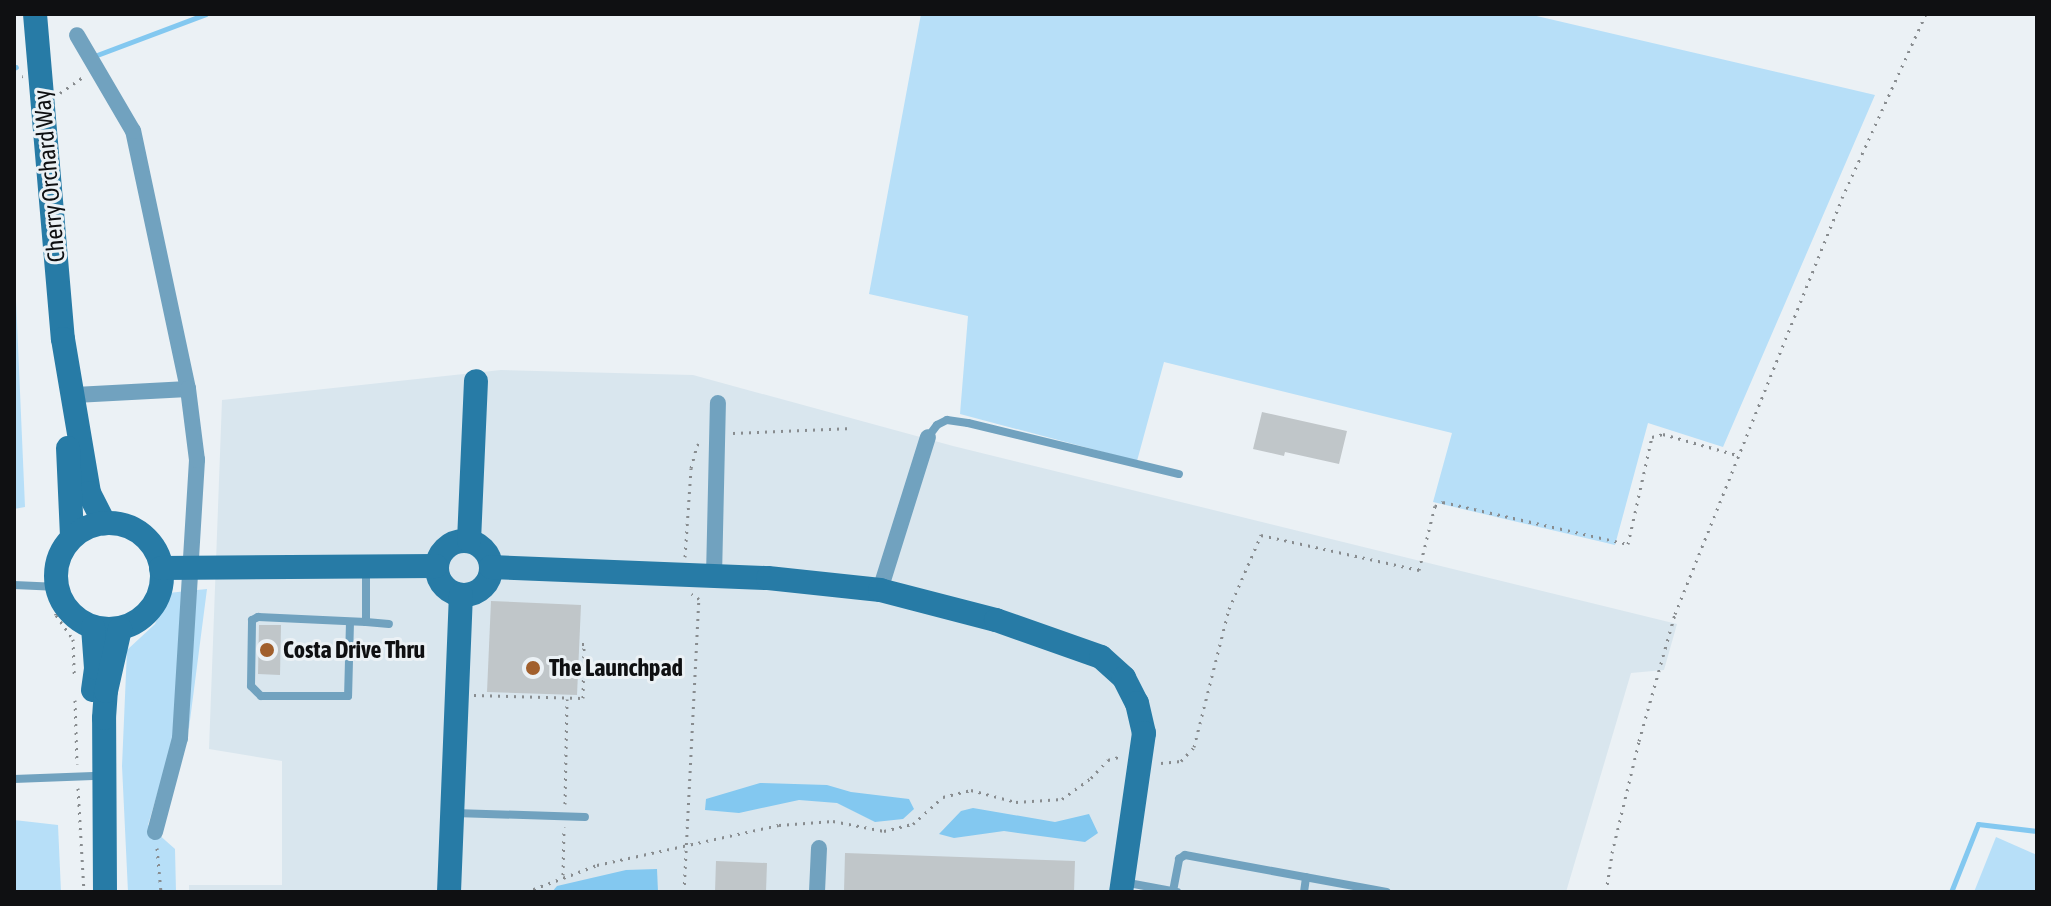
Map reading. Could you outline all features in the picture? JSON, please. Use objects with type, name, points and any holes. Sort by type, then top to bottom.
[{"type":"street","name":"Cherry Orchard Way","points":[[35,14],[63,339],[75,395],[89,493],[104,523]]},
{"type":"street","points":[[77,35],[133,131],[188,389],[197,460],[180,738],[155,832]]},
{"type":"street","name":"Cherry Orchard Way","points":[[63,339],[59,355],[72,537]]},
{"type":"street","points":[[469,541],[476,381]]},
{"type":"street","points":[[75,395],[188,389]]},
{"type":"street","points":[[714,576],[718,403]]},
{"type":"street","points":[[880,590],[928,437]]},
{"type":"street","points":[[104,523],[138,531],[151,544],[161,568],[159,595],[150,610],[137,622],[120,629],[93,627],[71,615],[60,601],[55,588],[55,567],[72,537],[104,523]]},
{"type":"street","points":[[469,541],[485,550],[491,567],[490,576],[480,590],[461,595],[441,583],[436,566],[438,557],[451,544],[469,541]]},
{"type":"street","points":[[161,568],[436,566]]},
{"type":"street","points":[[491,567],[768,578],[880,590],[996,620],[1101,657],[1124,678],[1137,703],[1144,733],[1122,887]]},
{"type":"street","points":[[449,892],[461,595]]},
{"type":"street","points":[[93,627],[96,668],[85,777],[103,843]]},
{"type":"street","points":[[105,892],[106,691],[120,629]]},
{"type":"street","points":[[817,892],[819,848]]},
{"type":"lane","points":[[928,437],[937,425],[947,420],[968,423],[1179,474]]},
{"type":"lane","points":[[366,567],[366,622]]},
{"type":"lane","points":[[14,585],[55,588]]},
{"type":"lane","points":[[350,622],[348,696],[261,696],[251,686],[252,620],[258,617],[389,624]]},
{"type":"lane","points":[[14,779],[85,777]]},
{"type":"lane","points":[[454,813],[585,817]]},
{"type":"lane","points":[[1122,887],[1175,892],[1179,859],[1185,855],[1387,892]]},
{"type":"lane","points":[[1304,892],[1306,877]]},
{"type":"path","points":[[1606,892],[1636,755],[1675,614],[1842,198],[1926,14]]},
{"type":"path","points":[[43,98],[55,96],[96,68]]},
{"type":"path","points":[[526,892],[563,875],[779,825],[833,821],[884,831],[913,824],[943,797],[971,790],[1016,802],[1062,799],[1091,778],[1108,760],[1119,756],[1175,764],[1187,758],[1194,747],[1229,609],[1261,535],[1419,570],[1435,506],[1443,502],[1628,544],[1652,437],[1663,434],[1737,455]]},
{"type":"path","points":[[55,588],[56,615],[73,639],[74,685]]},
{"type":"path","points":[[458,695],[583,698],[584,644],[579,644]]},
{"type":"path","points":[[563,875],[567,698]]},
{"type":"path","points":[[75,700],[85,777],[84,892]]},
{"type":"path","points":[[155,832],[161,892]]},
{"type":"path","points":[[684,848],[684,892]]},
{"type":"shaded area","points":[[921,14],[1528,14],[1875,95],[1723,447],[1648,423],[1615,545],[1433,502],[1452,433],[1164,362],[1137,461],[960,414],[968,316],[869,294]]},
{"type":"shaded area","points":[[14,254],[25,507],[14,509]]},
{"type":"shaded area","points":[[501,370],[693,375],[953,446],[1677,624],[1664,670],[1631,673],[1566,892],[189,892],[189,885],[282,885],[282,761],[209,749],[222,400]]},
{"type":"shaded area","points":[[207,589],[189,728],[173,741],[148,825],[175,849],[176,892],[128,892],[122,766],[127,650],[155,624],[168,593]]},
{"type":"shaded area","points":[[760,783],[827,785],[851,792],[909,799],[914,809],[903,819],[875,822],[837,803],[799,800],[739,813],[705,810],[706,799]]},
{"type":"shaded area","points":[[973,808],[1055,822],[1089,814],[1098,833],[1085,842],[1004,831],[954,838],[939,834],[961,811]]},
{"type":"shaded area","points":[[14,820],[58,825],[61,892],[14,892]]},
{"type":"shaded area","points":[[1996,837],[2037,855],[2037,892],[1974,892]]},
{"type":"shaded area","points":[[657,869],[658,892],[552,892],[557,886],[626,870]]},
{"type":"building","points":[[1262,412],[1347,431],[1339,464],[1285,452],[1284,456],[1253,449]]},
{"type":"building","name":"The Launchpad","points":[[491,601],[581,605],[577,695],[487,692]]},
{"type":"building","name":"Costa Drive Thru","points":[[259,625],[281,625],[280,675],[258,674]]},
{"type":"building","points":[[845,853],[1075,861],[1074,892],[844,892]]},
{"type":"building","points":[[716,861],[767,863],[766,892],[715,892]]},
{"type":"waterway","points":[[97,55],[206,14]]},
{"type":"waterway","points":[[1951,892],[1978,824],[2037,831]]},
{"type":"place","name":"Costa Drive Thru","points":[[267,650]]},
{"type":"place","name":"The Launchpad","points":[[533,668]]}]
